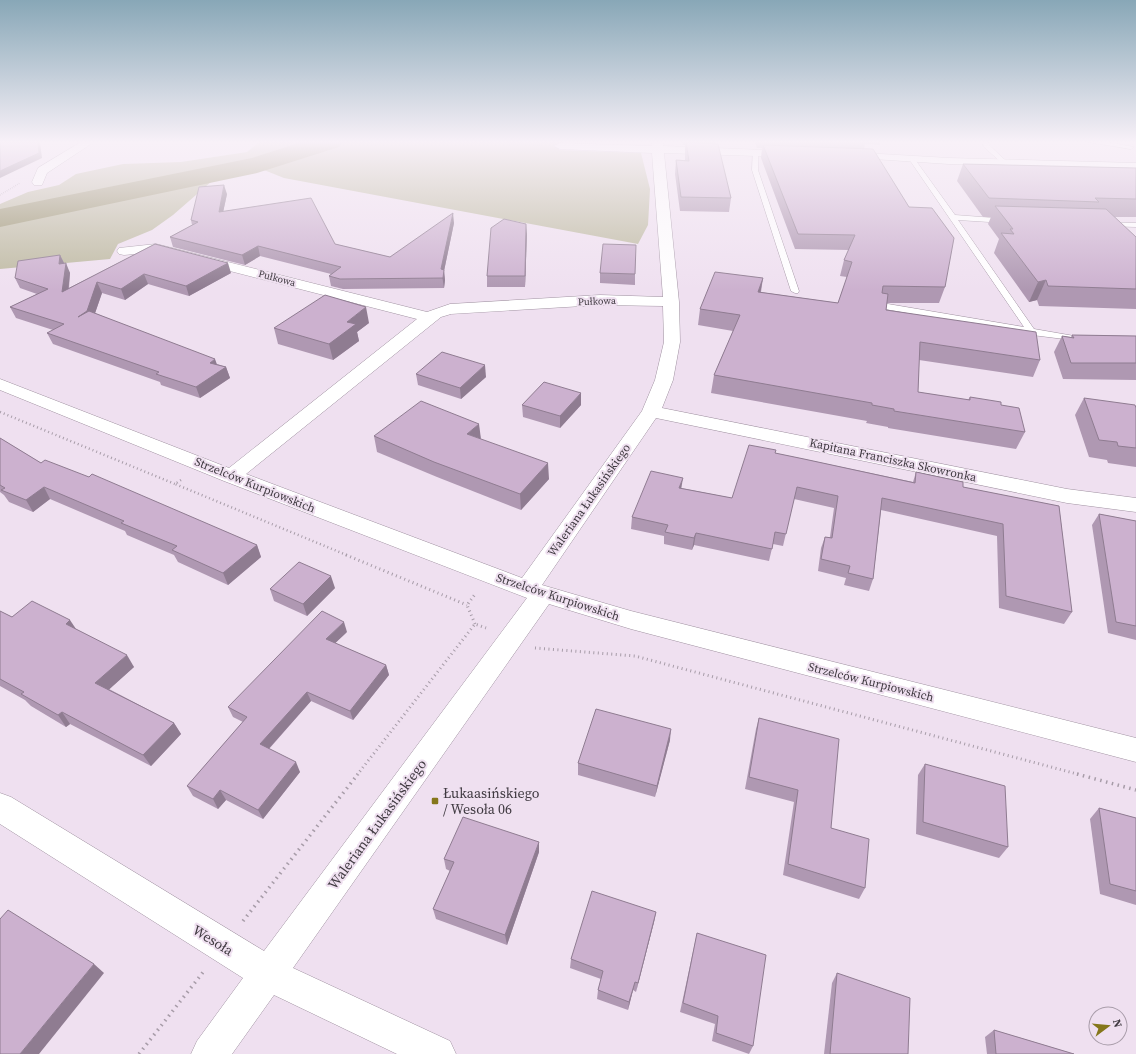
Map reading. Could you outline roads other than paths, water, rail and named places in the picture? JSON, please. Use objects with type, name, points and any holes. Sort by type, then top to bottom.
[{"type":"street","name":"Waleriana Łukasińskiego","points":[[210,1054],[511,638],[535,591],[651,410],[661,389],[672,342],[661,191]]},
{"type":"street","name":"Pułkowa","points":[[124,251],[156,248],[428,317]]},
{"type":"street","name":"Pułkowa","points":[[231,476],[417,328],[428,317],[450,310],[576,301],[623,300],[670,302]]},
{"type":"street","name":"Strzelców Kurpiowskich","points":[[0,384],[231,476],[535,591],[631,620],[1136,750]]},
{"type":"street","name":"Kapitana Franciszka Skowronka","points":[[651,410],[1067,496],[1136,505]]},
{"type":"street","name":"Wesoła","points":[[0,806],[268,974],[437,1054]]},
{"type":"lane","points":[[762,191],[795,291]]},
{"type":"lane","points":[[934,191],[1032,332]]},
{"type":"lane","points":[[951,217],[1013,222]]},
{"type":"lane","points":[[1097,224],[1136,225]]},
{"type":"lane","points":[[882,306],[1068,339],[1083,340]]},
{"type":"waterway","points":[[0,218],[130,191]]},
{"type":"place","name":"Łukaasińskiego / Wesoła 06","points":[[435,801]]}]
